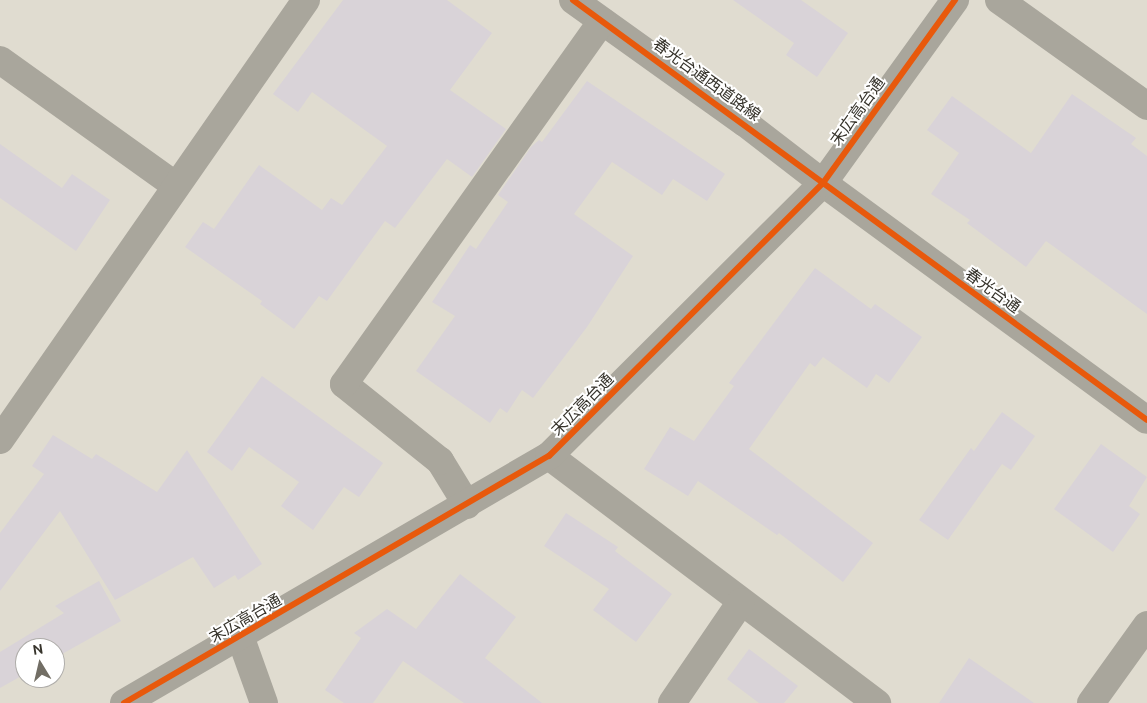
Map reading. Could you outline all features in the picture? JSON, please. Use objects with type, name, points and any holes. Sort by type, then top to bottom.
[{"type":"street","points":[[0,440],[306,0]]},
{"type":"street","name":"春光台通西道路線","points":[[573,0],[823,183]]},
{"type":"street","name":"末広高台通","points":[[124,703],[549,456],[823,183],[955,0]]},
{"type":"street","points":[[999,0],[1147,106]]},
{"type":"street","points":[[467,505],[440,461],[344,384],[602,21]]},
{"type":"street","points":[[0,60],[176,186]]},
{"type":"street","name":"春光台通","points":[[823,183],[1147,420]]},
{"type":"street","points":[[549,456],[877,703]]},
{"type":"street","points":[[672,703],[741,602]]},
{"type":"street","points":[[1091,703],[1147,625]]},
{"type":"street","points":[[240,636],[264,703]]},
{"type":"building","points":[[343,0],[447,0],[492,33],[450,90],[506,129],[472,177],[447,159],[395,228],[385,221],[327,301],[319,296],[294,329],[260,304],[262,301],[185,247],[203,222],[214,229],[259,165],[322,210],[331,198],[342,205],[387,146],[312,92],[298,112],[273,94]]},
{"type":"building","points":[[733,0],[801,0],[848,33],[817,77],[786,55],[794,43]]},
{"type":"building","points":[[587,81],[725,174],[707,201],[673,179],[662,195],[612,162],[574,214],[633,256],[587,327],[533,398],[522,390],[507,413],[500,408],[490,423],[416,371],[455,316],[432,302],[470,245],[476,249],[508,202],[498,195],[531,147],[539,140],[542,142]]},
{"type":"building","points":[[1072,94],[1136,138],[1131,144],[1147,156],[1147,314],[1046,241],[1026,267],[967,223],[970,220],[931,194],[959,153],[927,130],[952,96],[1031,153]]},
{"type":"building","points":[[0,144],[62,188],[72,174],[110,200],[76,251],[0,198]]},
{"type":"building","points":[[815,268],[871,309],[875,304],[922,337],[889,383],[876,374],[867,388],[823,357],[815,367],[810,363],[749,449],[873,543],[843,582],[779,533],[777,535],[698,481],[688,496],[644,469],[670,427],[694,441],[734,386],[729,383]]},
{"type":"building","points":[[262,376],[383,463],[359,497],[344,487],[313,530],[281,506],[299,482],[249,447],[232,471],[207,452]]},
{"type":"building","points":[[1002,412],[1035,436],[1011,470],[1002,464],[948,540],[919,520],[971,448],[974,451]]},
{"type":"building","points":[[53,435],[92,459],[96,454],[157,492],[187,450],[262,564],[238,580],[235,575],[214,588],[193,557],[115,600],[60,511],[0,591],[0,533],[44,474],[32,466]]},
{"type":"building","points":[[1101,444],[1147,477],[1129,506],[1140,514],[1113,552],[1054,509]]},
{"type":"building","points":[[566,513],[618,547],[615,551],[672,594],[636,642],[593,610],[609,589],[544,546]]},
{"type":"building","points":[[460,574],[516,617],[485,658],[542,703],[464,703],[403,661],[373,703],[344,703],[325,690],[361,638],[354,633],[387,609],[416,629]]},
{"type":"building","points":[[99,581],[121,621],[65,652],[65,638],[23,638],[64,613],[55,606]]},
{"type":"building","points":[[15,643],[15,680],[0,688],[0,652]]},
{"type":"building","points":[[749,649],[798,686],[784,703],[759,703],[727,679]]},
{"type":"building","points":[[969,658],[1034,703],[939,703]]},
{"type":"cycle path","points":[[573,0],[1147,420]]},
{"type":"cycle path","points":[[124,703],[549,456],[823,183],[955,0]]}]
